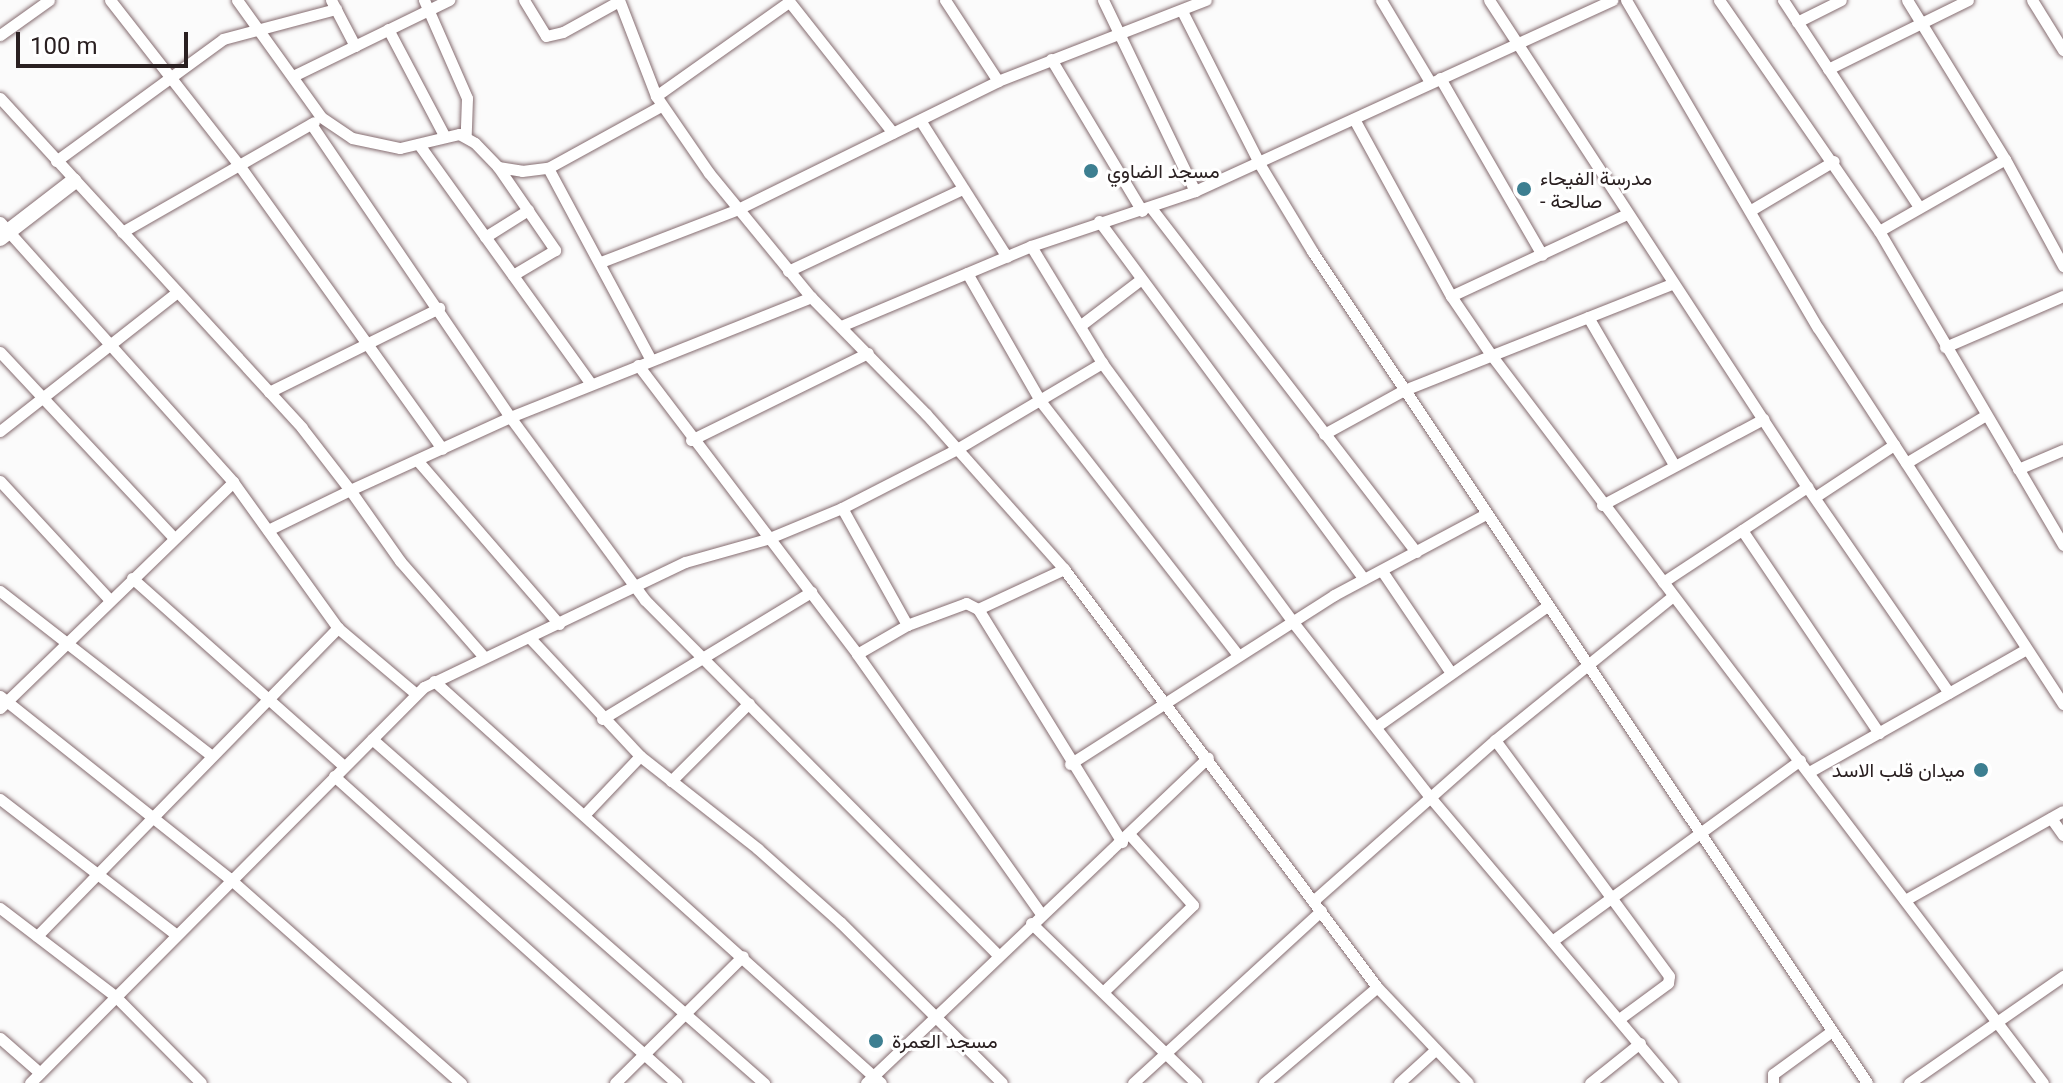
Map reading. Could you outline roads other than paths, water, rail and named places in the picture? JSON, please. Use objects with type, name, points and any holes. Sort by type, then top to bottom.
[{"type":"street","points":[[0,35],[49,0]]},
{"type":"street","points":[[110,0],[239,165],[442,449]]},
{"type":"street","points":[[237,0],[293,76],[316,120],[510,417],[634,585],[998,955]]},
{"type":"street","points":[[293,76],[388,29],[426,5],[449,0]]},
{"type":"street","points":[[524,0],[546,36],[563,32],[619,1],[658,101],[738,209],[811,297],[868,353],[1064,569],[1208,757],[1377,987],[1434,1051],[1468,1083]]},
{"type":"street","points":[[945,0],[998,81]]},
{"type":"street","points":[[1103,0],[1195,191]]},
{"type":"street","points":[[601,262],[738,209],[998,81],[1051,59],[1119,37],[1206,0]]},
{"type":"street","points":[[1381,0],[1435,80],[1542,255]]},
{"type":"street","points":[[1489,0],[1672,284],[1949,693]]},
{"type":"street","points":[[841,326],[1031,246],[1099,221],[1147,210],[1195,191],[1612,0]]},
{"type":"street","points":[[1626,0],[1894,445],[2063,704]]},
{"type":"street","points":[[1719,0],[1834,161],[1879,231],[2063,545]]},
{"type":"street","points":[[1783,0],[1919,207]]},
{"type":"street","points":[[1797,22],[1841,0]]},
{"type":"street","points":[[1907,0],[2005,159],[2063,266]]},
{"type":"street","points":[[1828,69],[1968,0]]},
{"type":"street","points":[[2032,0],[2063,50]]},
{"type":"street","points":[[498,167],[522,171],[548,168],[658,101],[788,1],[893,133]]},
{"type":"street","points":[[56,161],[170,73],[223,39],[334,4],[355,46]]},
{"type":"street","points":[[426,5],[467,98],[466,136]]},
{"type":"street","points":[[1182,11],[1259,163],[1404,390],[1484,515],[1867,1083]]},
{"type":"street","points":[[388,29],[445,137]]},
{"type":"street","points":[[1051,59],[1147,210],[1416,552]]},
{"type":"street","points":[[0,98],[269,392],[350,490],[400,561],[484,657]]},
{"type":"street","points":[[1354,119],[1451,296],[1492,356],[2043,1083]]},
{"type":"street","points":[[122,232],[316,120]]},
{"type":"street","points":[[316,120],[362,142],[420,146],[445,137],[466,136],[498,167],[555,252],[513,275]]},
{"type":"street","points":[[920,120],[1007,257]]},
{"type":"street","points":[[420,146],[591,384]]},
{"type":"street","points":[[1879,231],[2005,159]]},
{"type":"street","points":[[1751,210],[1834,161]]},
{"type":"street","points":[[548,168],[651,360]]},
{"type":"street","points":[[74,181],[3,230],[111,342],[233,482],[338,628],[416,694]]},
{"type":"street","points":[[788,271],[962,189]]},
{"type":"street","points":[[485,237],[528,210]]},
{"type":"street","points":[[1451,296],[1627,214]]},
{"type":"street","points":[[1099,221],[1364,579]]},
{"type":"street","points":[[1031,246],[1102,363],[1292,621],[1430,797],[1672,1083]]},
{"type":"street","points":[[967,273],[1041,402],[1238,655]]},
{"type":"street","points":[[1081,325],[1140,280]]},
{"type":"street","points":[[1324,434],[1404,390],[1672,284]]},
{"type":"street","points":[[0,431],[177,292]]},
{"type":"street","points":[[1945,347],[2063,296]]},
{"type":"street","points":[[268,530],[510,417],[811,297]]},
{"type":"street","points":[[269,392],[439,308]]},
{"type":"street","points":[[1588,317],[1674,465]]},
{"type":"street","points":[[0,352],[173,537]]},
{"type":"street","points":[[691,440],[868,353]]},
{"type":"street","points":[[30,1083],[229,878],[416,694],[434,681],[705,554],[767,539],[842,508],[957,449],[1041,402],[1102,363]]},
{"type":"street","points":[[638,365],[691,440],[857,654],[1041,914]]},
{"type":"street","points":[[1906,463],[1986,415]]},
{"type":"street","points":[[1602,505],[1763,419]]},
{"type":"street","points":[[1663,582],[1742,530],[1894,445]]},
{"type":"street","points":[[2018,469],[2063,450]]},
{"type":"street","points":[[417,460],[559,624]]},
{"type":"street","points":[[0,481],[110,600]]},
{"type":"street","points":[[233,482],[2,702],[152,815],[229,878],[461,1083]]},
{"type":"street","points":[[842,508],[907,625]]},
{"type":"street","points":[[1070,764],[1292,621],[1484,515]]},
{"type":"street","points":[[1742,530],[1879,733]]},
{"type":"street","points":[[978,609],[1064,569]]},
{"type":"street","points":[[1382,571],[1451,673]]},
{"type":"street","points":[[132,578],[344,766]]},
{"type":"street","points":[[0,591],[211,755]]},
{"type":"street","points":[[602,719],[811,592]]},
{"type":"street","points":[[1313,901],[1495,740],[1673,596]]},
{"type":"street","points":[[857,654],[907,625],[966,603],[978,609],[1070,764],[1126,838],[1193,905],[1103,992]]},
{"type":"street","points":[[1377,726],[1546,607]]},
{"type":"street","points":[[37,936],[338,628]]},
{"type":"street","points":[[530,638],[602,719],[640,756],[781,870],[1002,1083]]},
{"type":"street","points":[[1809,772],[2025,650]]},
{"type":"street","points":[[434,681],[743,956],[874,1080],[934,1016],[1126,838],[1208,757]]},
{"type":"street","points":[[671,781],[749,703]]},
{"type":"street","points":[[372,739],[764,1083]]},
{"type":"street","points":[[1495,740],[1670,980],[1619,1019]]},
{"type":"street","points":[[585,814],[640,756]]},
{"type":"street","points":[[1552,941],[1800,760]]},
{"type":"street","points":[[334,776],[676,1083]]},
{"type":"street","points":[[0,799],[175,934]]},
{"type":"street","points":[[1905,900],[2063,811]]},
{"type":"street","points":[[2051,818],[2063,835]]},
{"type":"street","points":[[0,908],[115,996],[201,1083]]},
{"type":"street","points":[[1133,1083],[1321,911]]},
{"type":"street","points":[[1031,923],[1196,1083]]},
{"type":"street","points":[[615,1083],[743,956]]},
{"type":"street","points":[[1909,1083],[2063,976]]},
{"type":"street","points":[[1264,1083],[1377,987]]},
{"type":"street","points":[[1773,1083],[1773,1074],[1832,1031]]},
{"type":"street","points":[[0,1038],[40,1073]]},
{"type":"street","points":[[1590,1083],[1640,1043]]},
{"type":"street","points":[[1399,1083],[1434,1051]]},
{"type":"place","name":"مسجد الضاوي","points":[[1091,171]]},
{"type":"place","name":"مدرسة الفيحاء - صالحة","points":[[1524,189]]},
{"type":"place","name":"ميدان قلب الاسد","points":[[1981,770]]},
{"type":"place","name":"مسجد العمرة","points":[[876,1041]]}]
